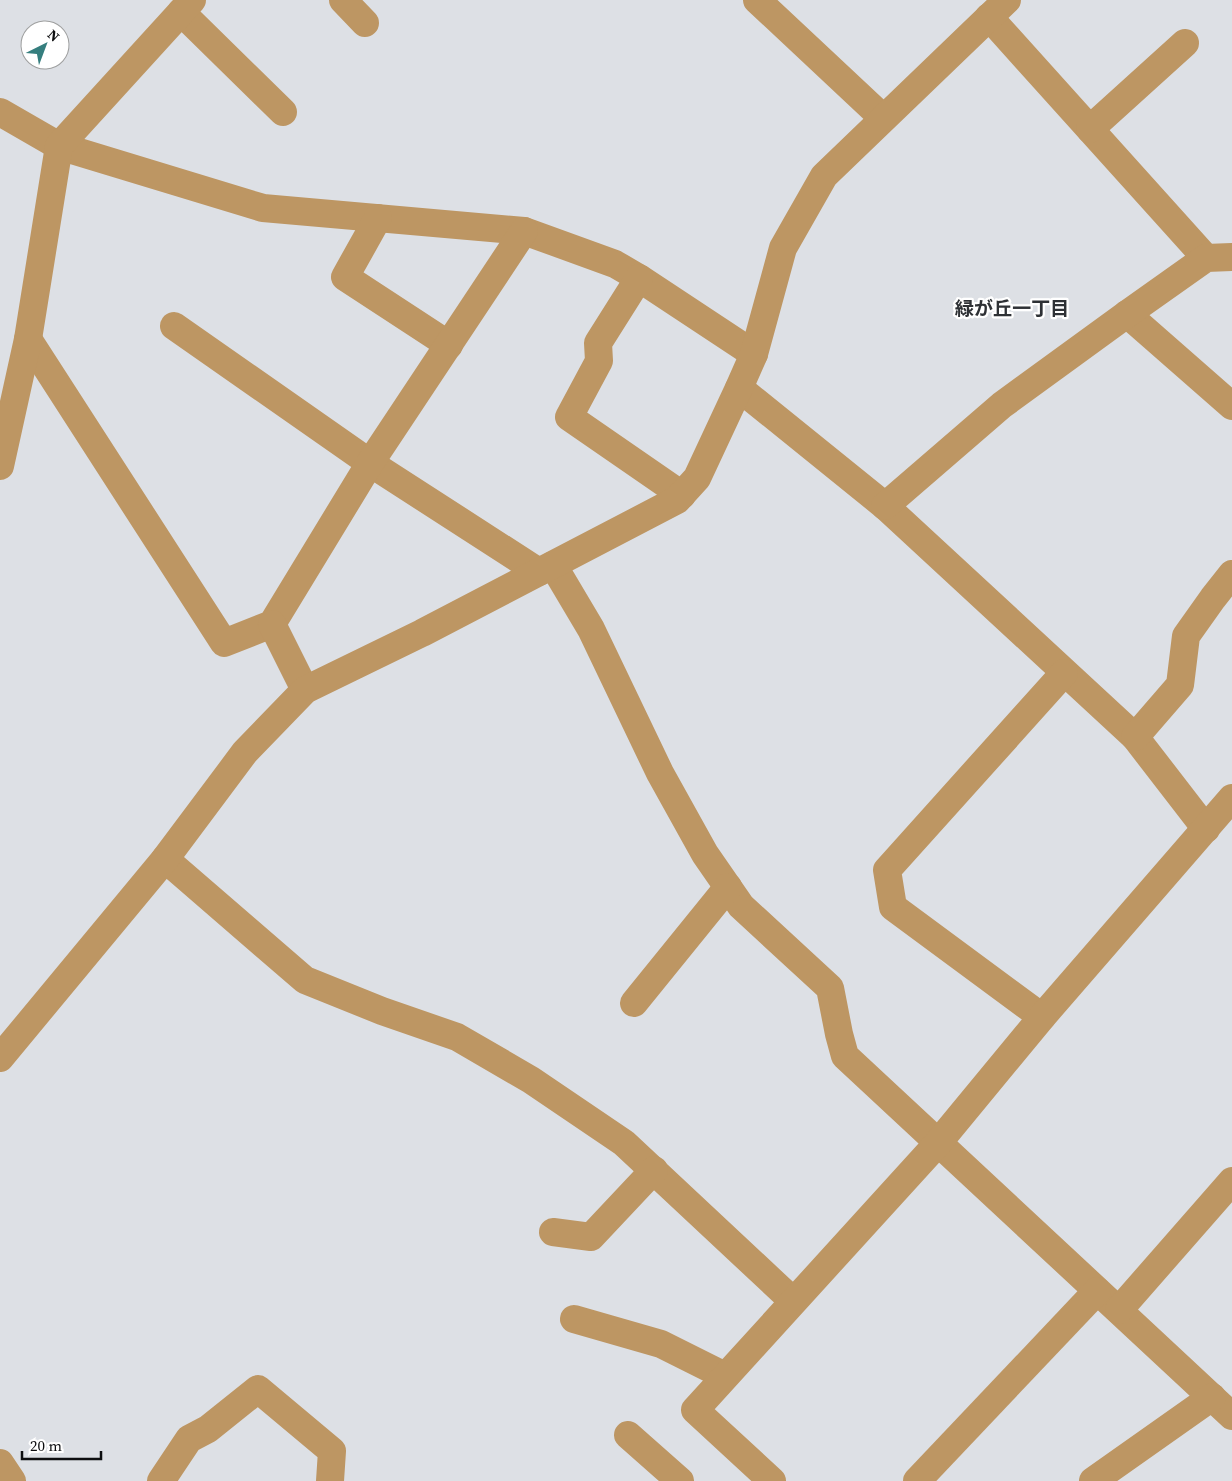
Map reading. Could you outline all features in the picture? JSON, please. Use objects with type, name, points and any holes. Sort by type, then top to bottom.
[{"type":"street","points":[[343,0],[365,23]]},
{"type":"street","points":[[757,0],[884,118]]},
{"type":"street","points":[[0,466],[28,339],[59,146],[186,6],[283,112]]},
{"type":"street","points":[[0,1058],[165,859],[246,752],[305,690],[422,633],[678,500],[697,478],[739,388],[754,354],[783,248],[824,176],[998,8],[1090,129],[1219,258],[1126,314],[1002,405],[885,506]]},
{"type":"street","points":[[1090,129],[1185,43]]},
{"type":"street","points":[[0,112],[59,146],[263,208],[524,231],[615,264],[754,354]]},
{"type":"street","points":[[378,218],[345,277],[449,345]]},
{"type":"street","points":[[28,339],[224,644],[272,624],[370,463],[524,231]]},
{"type":"street","points":[[639,278],[598,343],[599,361],[569,417],[682,495]]},
{"type":"street","points":[[1126,314],[1232,406]]},
{"type":"street","points":[[174,326],[370,463],[546,568],[591,629],[660,772],[705,854],[741,906],[830,988],[845,1056],[1232,1416]]},
{"type":"street","points":[[739,388],[885,506],[1135,737],[1206,829]]},
{"type":"street","points":[[1135,737],[1180,685],[1186,636],[1232,574]]},
{"type":"street","points":[[272,624],[305,690]]},
{"type":"street","points":[[1042,1017],[893,907],[887,870],[1064,673]]},
{"type":"street","points":[[772,1481],[694,1410],[938,1143],[1042,1017],[1232,798]]},
{"type":"street","points":[[165,859],[305,980],[382,1011],[457,1037],[531,1080],[624,1143],[794,1300]]},
{"type":"street","points":[[634,1003],[728,887]]},
{"type":"street","points":[[553,1232],[591,1238],[654,1170]]},
{"type":"street","points":[[1119,1310],[1232,1181]]},
{"type":"street","points":[[917,1481],[1097,1290]]},
{"type":"street","points":[[574,1319],[661,1344],[726,1376]]},
{"type":"street","points":[[161,1481],[189,1439],[208,1429],[258,1389],[332,1451],[330,1481]]},
{"type":"street","points":[[1093,1481],[1212,1397]]},
{"type":"street","points":[[628,1435],[680,1481]]},
{"type":"street","points":[[0,1463],[12,1481]]},
{"type":"district","name":"緑が丘一丁目","points":[[1012,308]]}]
